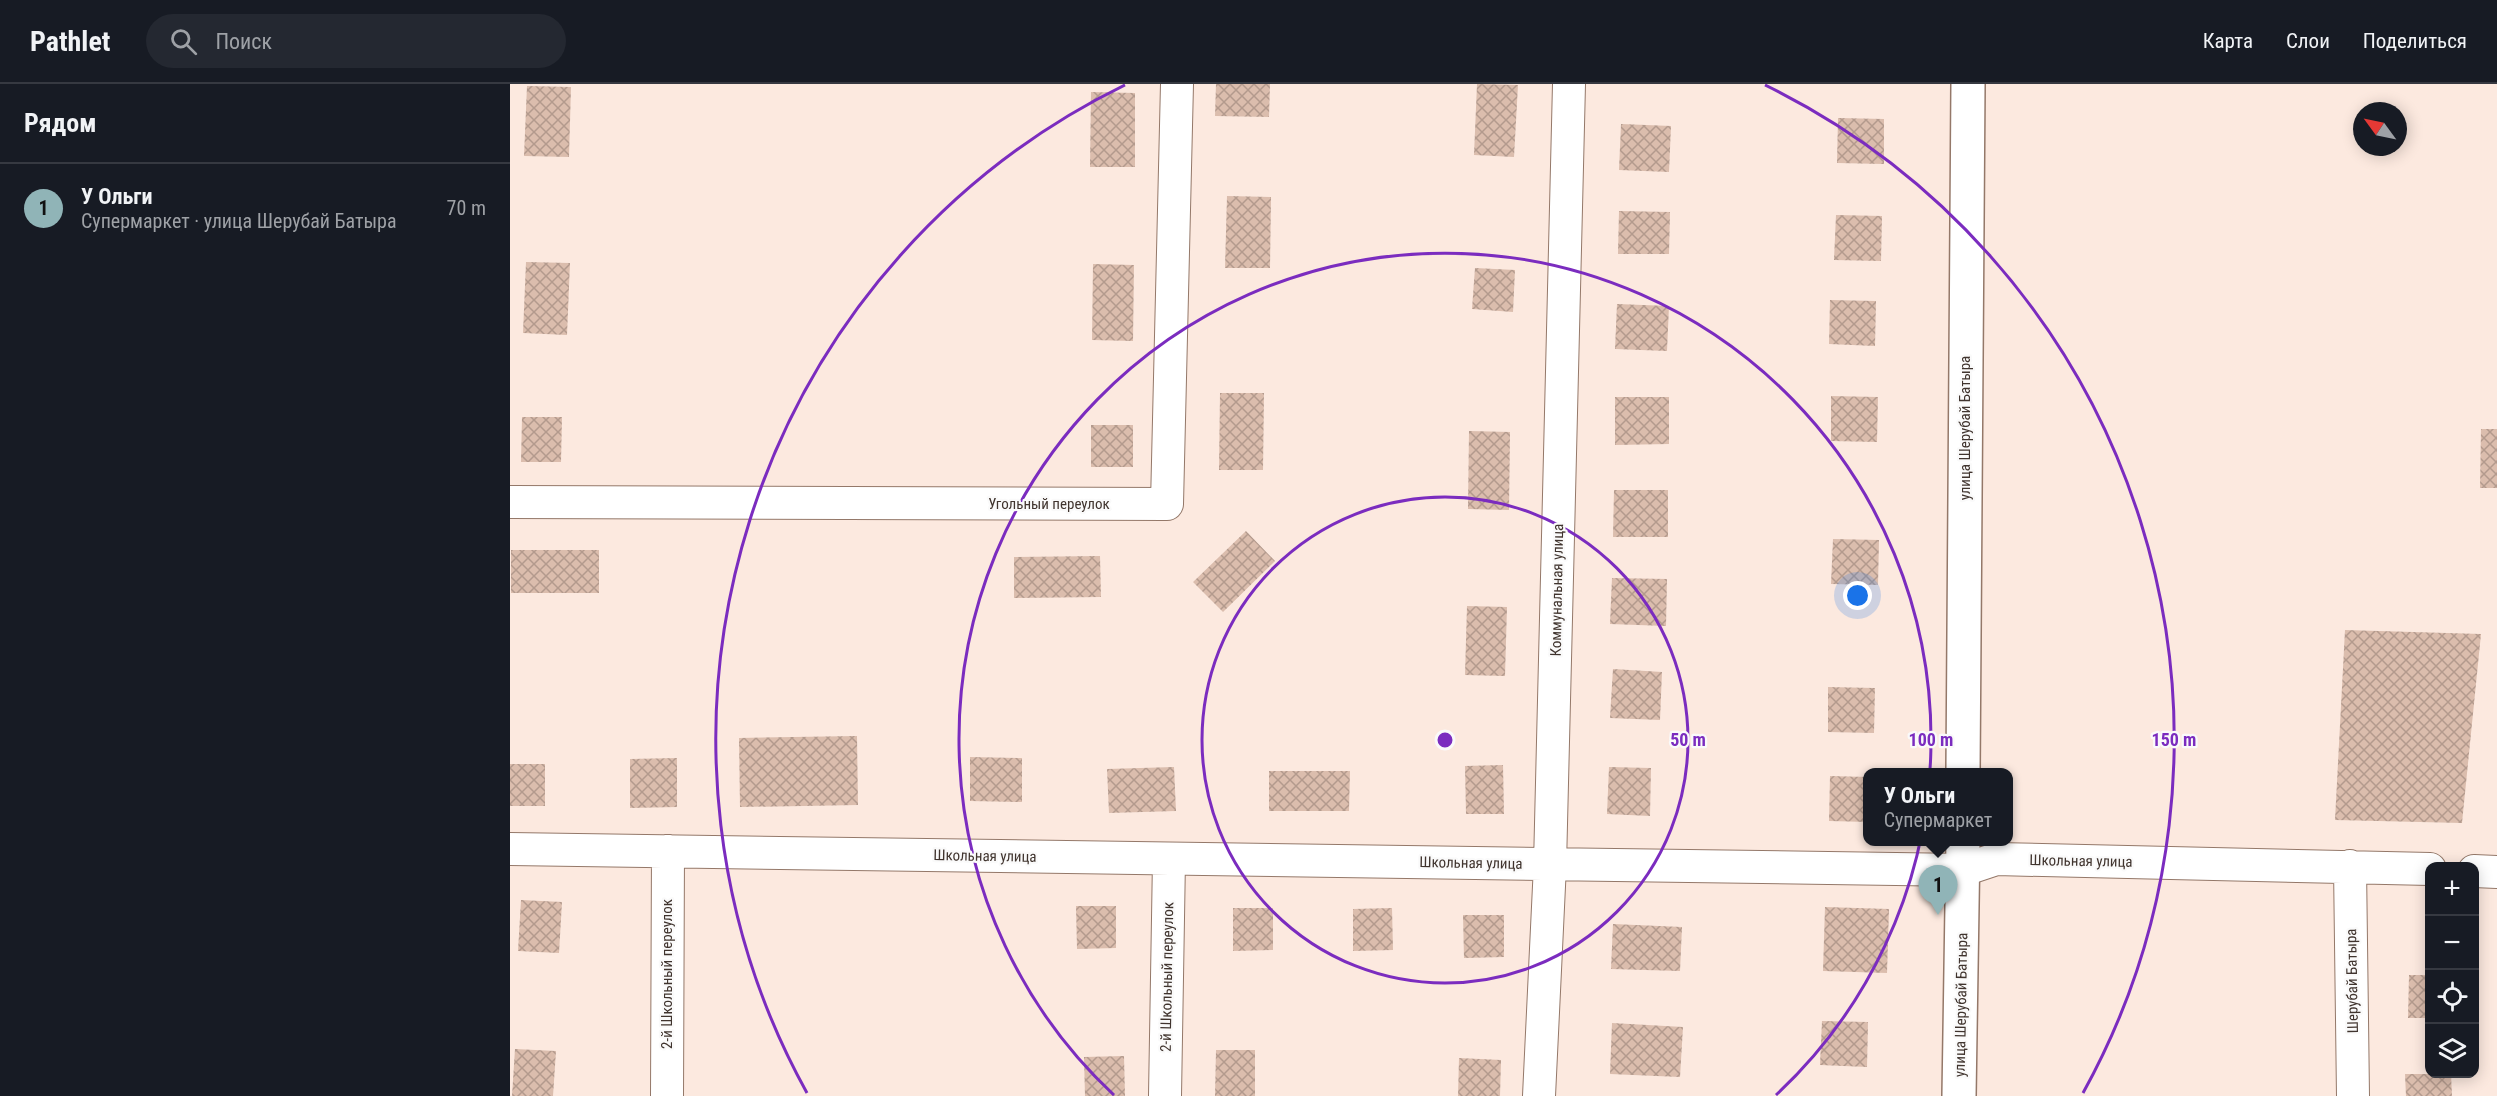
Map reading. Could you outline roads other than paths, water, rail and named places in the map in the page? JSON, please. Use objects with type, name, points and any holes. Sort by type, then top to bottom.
[{"type":"street","name":"Угольный переулок","points":[[510,502],[1167,504],[1177,84]]},
{"type":"street","name":"Коммунальная улица","points":[[1539,1096],[1550,865],[1569,84]]},
{"type":"street","name":"улица Шерубай Батыра","points":[[1963,768],[1968,84]]},
{"type":"street","name":"Школьная улица","points":[[510,849],[1550,865],[1963,856],[1996,859],[2425,869]]},
{"type":"street","name":"2-й Школьный переулок","points":[[666,1096],[668,851]]},
{"type":"street","name":"улица Шерубай Батыра","points":[[1959,1096],[1963,856]]},
{"type":"street","name":"2-й Школьный переулок","points":[[1165,1096],[1169,859]]},
{"type":"street","name":"Шерубай Батыра","points":[[2350,866],[2353,1096]]},
{"type":"street","points":[[2479,871],[2497,872]]},
{"type":"place","name":"У Ольги","points":[[1938,915]]}]
